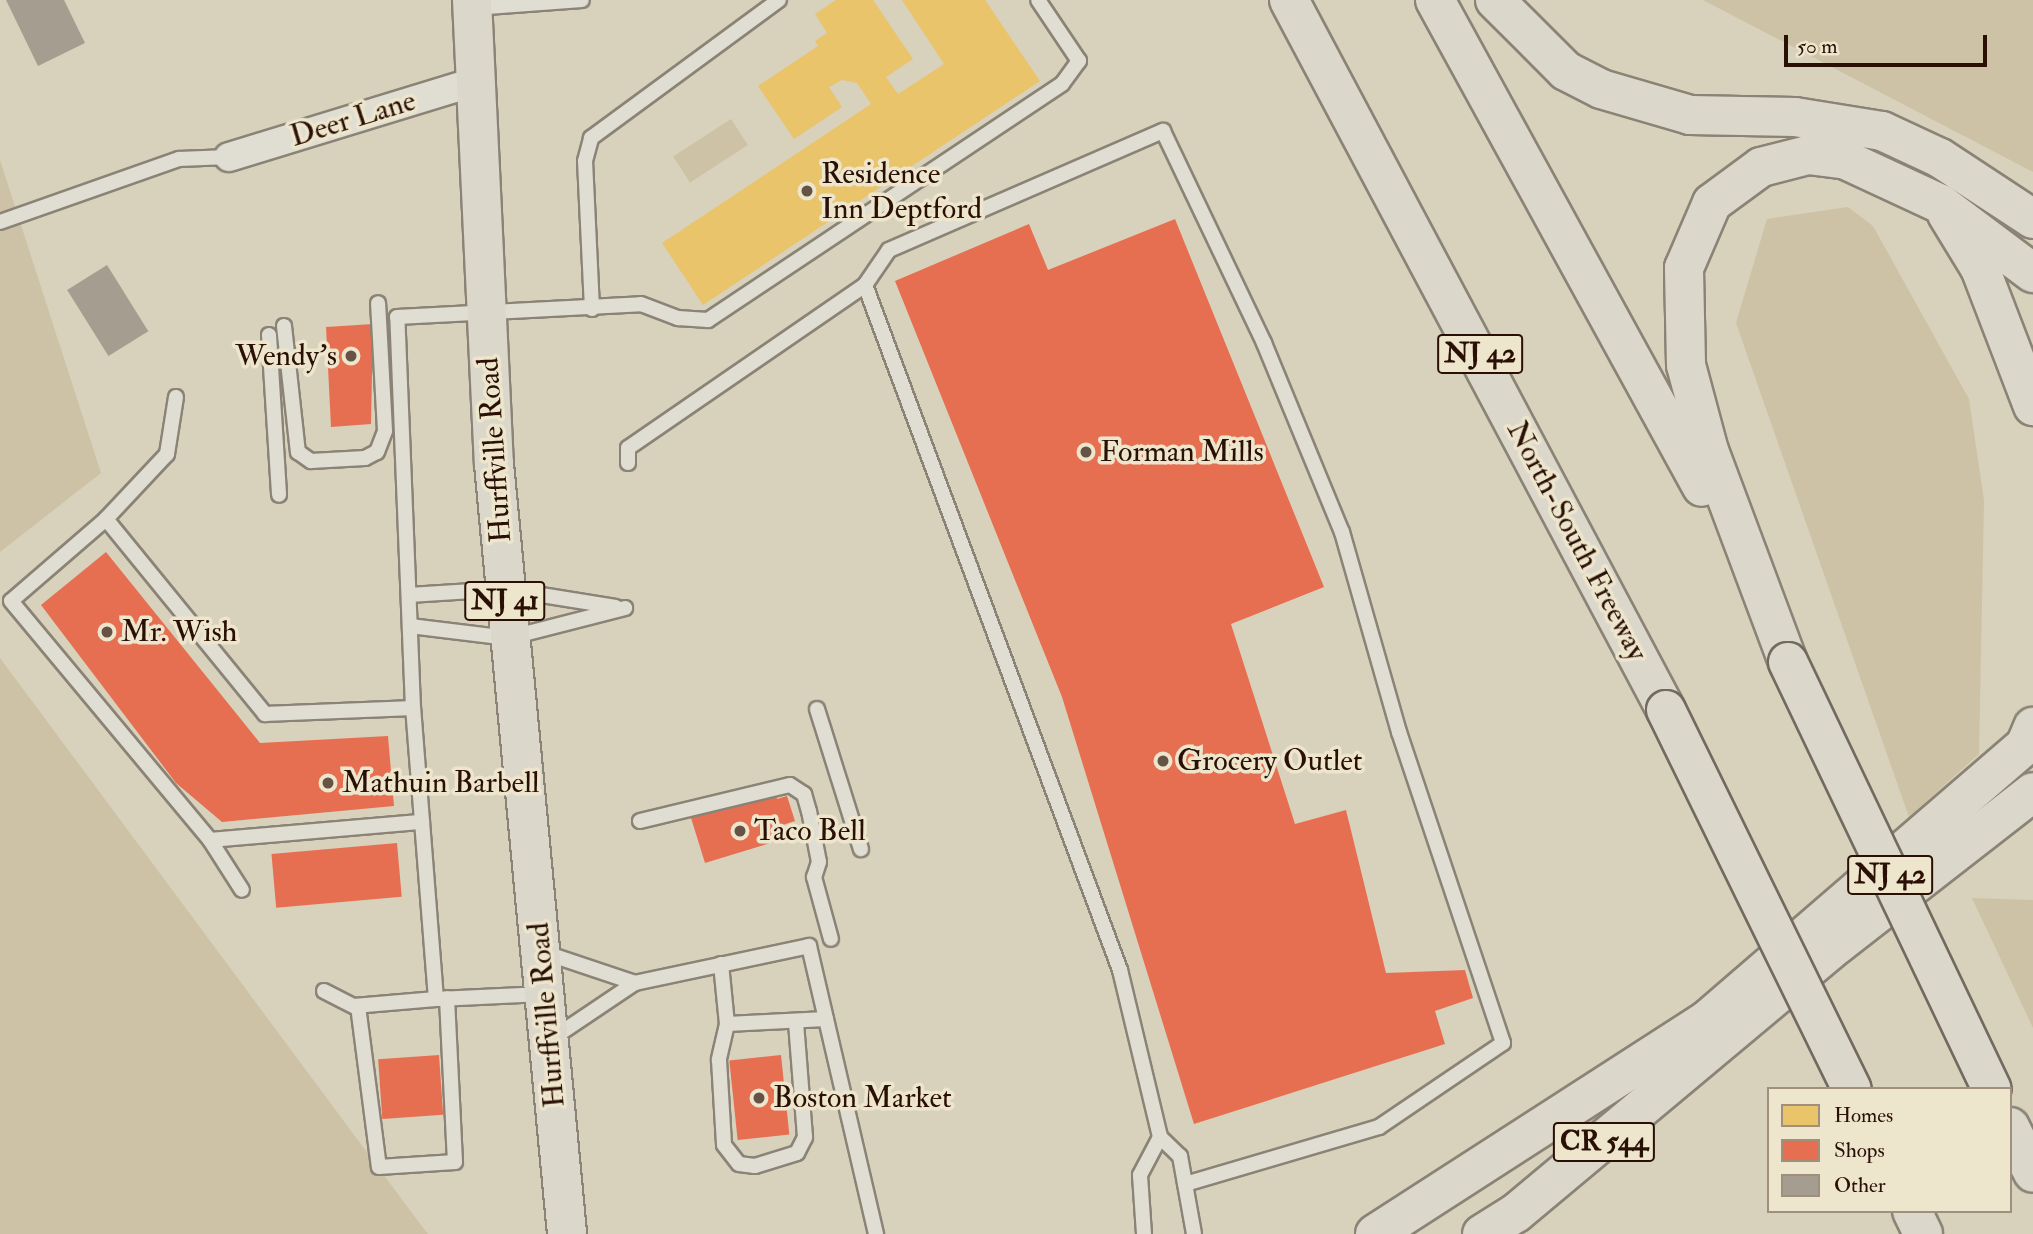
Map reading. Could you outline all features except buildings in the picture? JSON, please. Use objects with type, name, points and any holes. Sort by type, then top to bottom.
[{"type":"main road","name":"North-South Freeway","points":[[1289,0],[1665,710],[1851,1087]]},
{"type":"main road","name":"NJ 42","points":[[1434,0],[1681,444],[1991,1087]]},
{"type":"main road","points":[[1496,0],[1566,71],[1601,89],[1690,115],[1795,117],[1882,131],[1940,158],[2033,219]]},
{"type":"main road","name":"Hurffville Road","points":[[472,4],[486,313],[504,589],[551,1039],[567,1234]]},
{"type":"main road","points":[[1788,662],[1709,451],[1686,365],[1684,268],[1712,203],[1737,180],[1785,160],[1846,160],[1941,204],[2033,273]]},
{"type":"main road","points":[[1941,204],[1980,268],[2033,406]]},
{"type":"main road","name":"CR 544","points":[[1375,1234],[1707,1020],[2030,737]]},
{"type":"main road","name":"CR 544","points":[[1482,1234],[1526,1205],[1838,944],[2033,792]]},
{"type":"main road","points":[[2012,1131],[2033,1173]]},
{"type":"main road","points":[[1913,1213],[1923,1234]]},
{"type":"street","name":"Deer Lane","points":[[229,157],[477,80]]},
{"type":"lane","points":[[472,4],[582,0]]},
{"type":"lane","points":[[592,309],[585,161],[591,138],[779,0]]},
{"type":"lane","points":[[358,1006],[379,1167],[456,1162],[422,822],[414,708],[397,317],[592,309],[641,304],[678,318],[708,320],[1062,84],[1079,61],[1038,0]]},
{"type":"lane","points":[[628,463],[628,448],[865,285],[889,250],[1163,131],[1264,342],[1342,532],[1398,732],[1503,1043],[1379,1127],[1185,1184]]},
{"type":"lane","points":[[0,222],[179,159],[229,157]]},
{"type":"lane","points":[[865,285],[1120,970],[1160,1137],[1180,1156],[1194,1234]]},
{"type":"lane","points":[[284,326],[298,453],[312,461],[365,458],[377,452],[385,431],[379,303]]},
{"type":"lane","points":[[269,335],[279,495]]},
{"type":"lane","points":[[176,397],[167,454],[106,519],[11,601],[210,841],[242,890]]},
{"type":"lane","points":[[106,519],[265,714],[414,708]]},
{"type":"lane","points":[[409,595],[504,589],[625,608],[508,638],[410,626]]},
{"type":"lane","points":[[817,709],[861,849]]},
{"type":"lane","points":[[640,821],[790,785],[804,794],[819,862],[814,877],[831,939]]},
{"type":"lane","points":[[210,841],[422,822]]},
{"type":"lane","points":[[551,1039],[635,983],[809,946],[876,1234]]},
{"type":"lane","points":[[541,951],[635,983]]},
{"type":"lane","points":[[722,964],[727,1024],[719,1060],[724,1144],[739,1164],[755,1167],[797,1153],[805,1137],[796,1023]]},
{"type":"lane","points":[[324,991],[358,1006],[441,998],[546,993]]},
{"type":"lane","points":[[727,1024],[796,1023],[826,1019]]},
{"type":"lane","points":[[1144,1234],[1140,1175],[1160,1137]]},
{"type":"shaded area","points":[[1703,0],[2033,0],[2033,172]]},
{"type":"shaded area","points":[[731,119],[748,145],[690,183],[673,157]]},
{"type":"shaded area","points":[[0,160],[101,473],[0,552]]},
{"type":"shaded area","points":[[1848,207],[1873,226],[1969,399],[1984,500],[1979,754],[1909,817],[1736,323],[1767,219]]},
{"type":"shaded area","points":[[0,658],[415,1217],[428,1234],[0,1234]]},
{"type":"shaded area","points":[[1972,898],[2033,900],[2033,1028]]},
{"type":"place","name":"Residence Inn Deptford","points":[[807,191]]},
{"type":"place","name":"Wendy's","points":[[351,356]]},
{"type":"place","name":"Forman Mills","points":[[1086,452]]},
{"type":"place","name":"Mr. Wish","points":[[107,632]]},
{"type":"place","name":"Grocery Outlet","points":[[1163,761]]},
{"type":"place","name":"Mathuin Barbell","points":[[328,783]]},
{"type":"place","name":"Taco Bell","points":[[740,831]]},
{"type":"place","name":"Boston Market","points":[[759,1098]]}]
